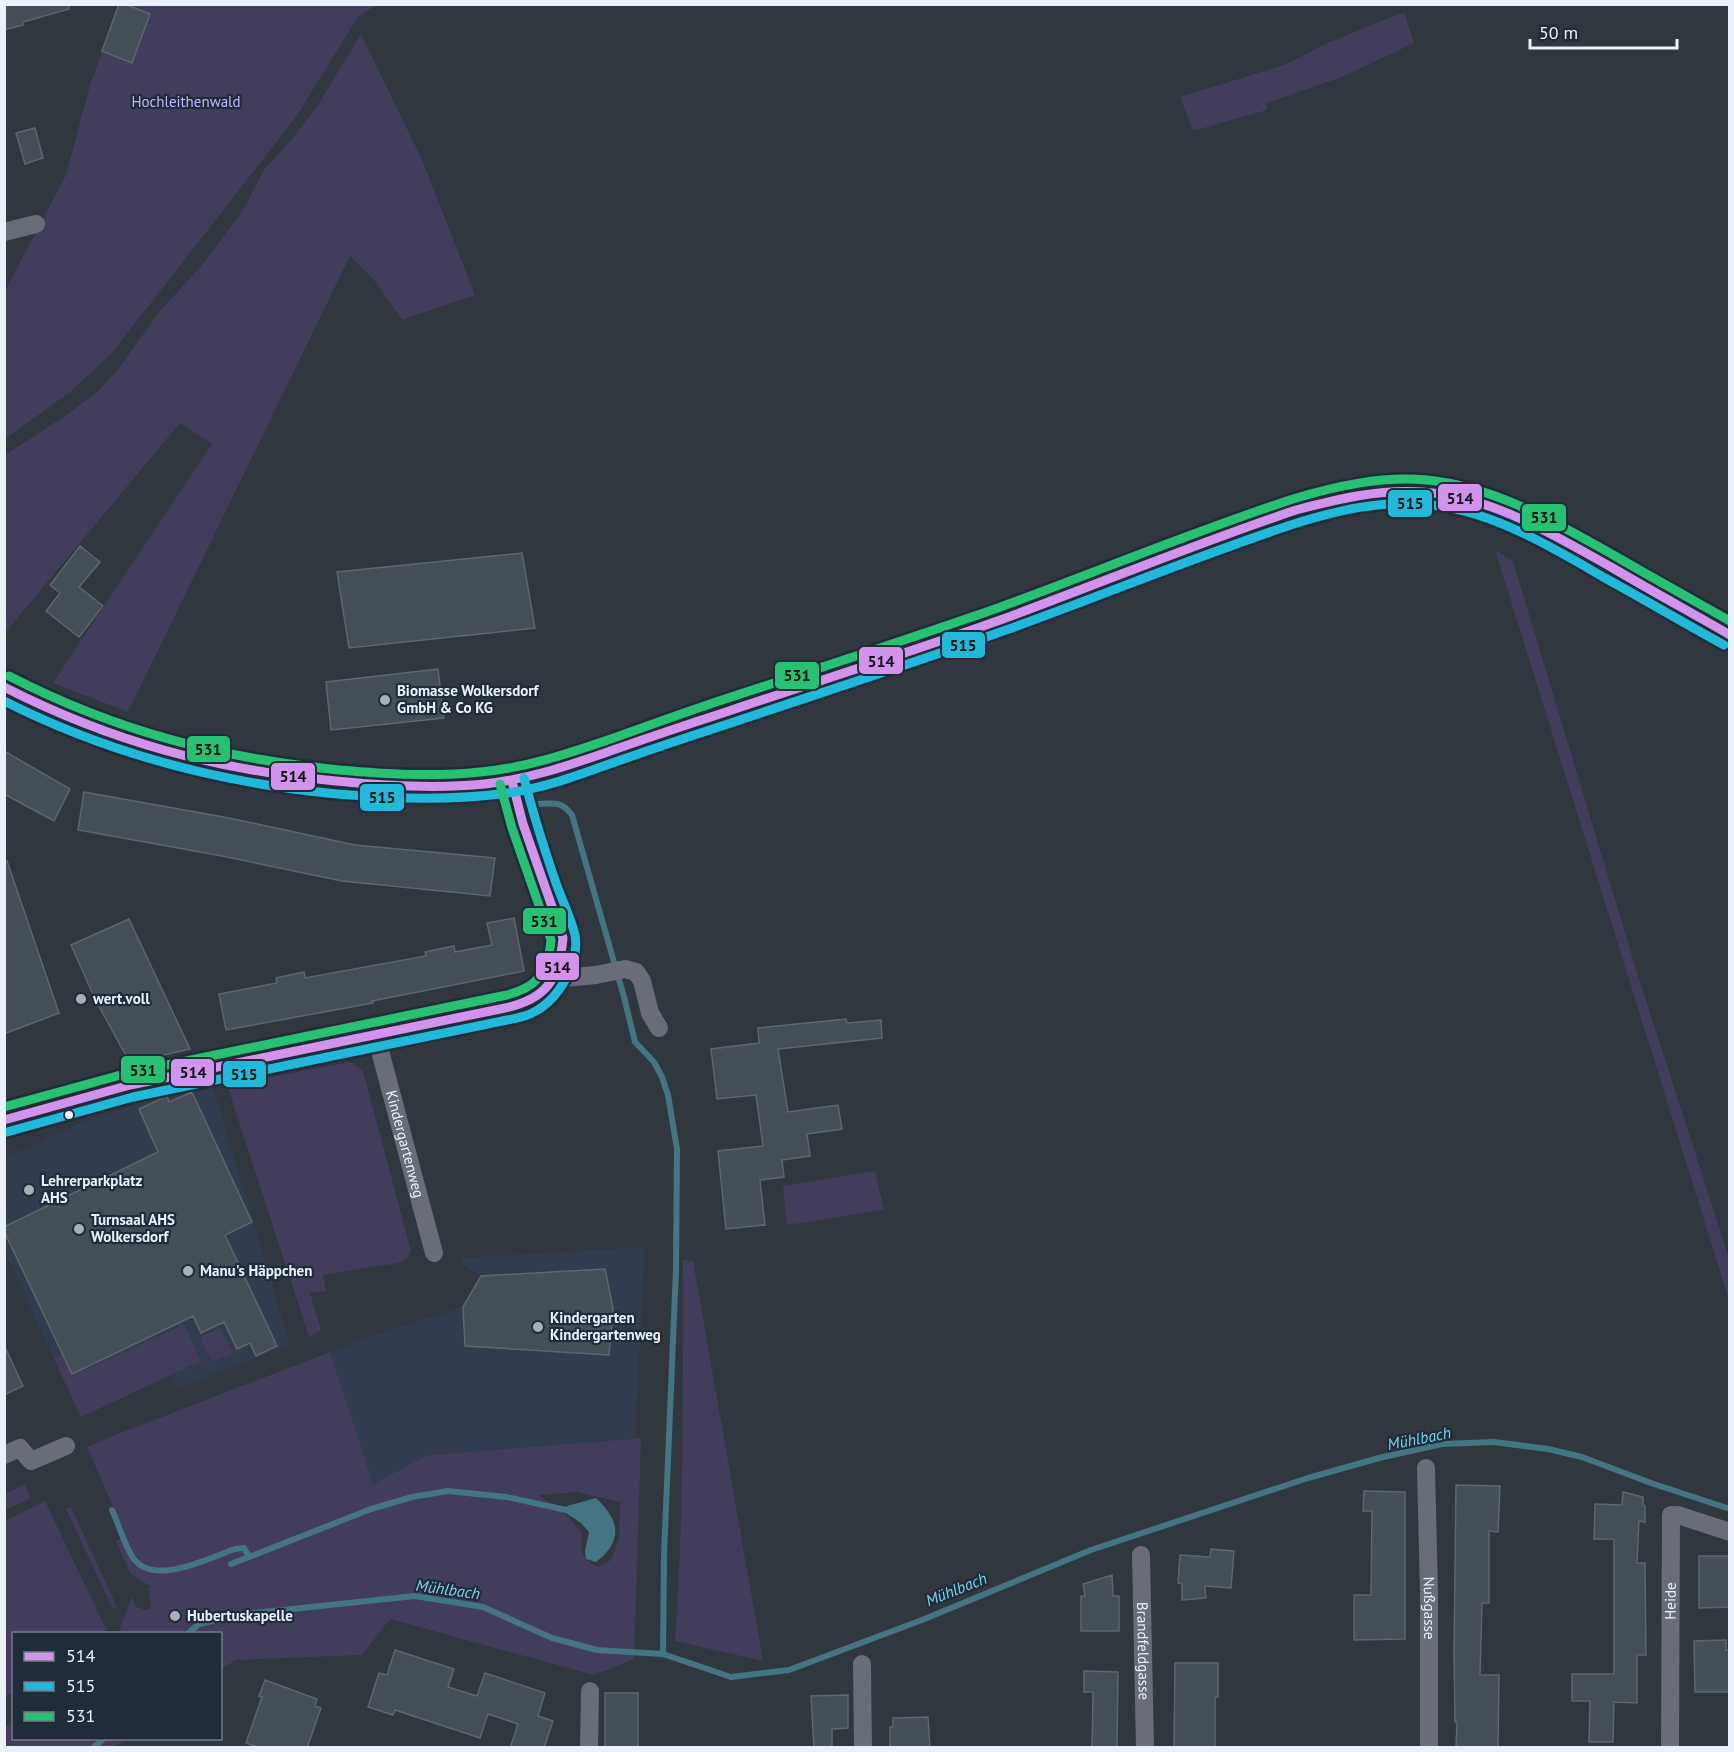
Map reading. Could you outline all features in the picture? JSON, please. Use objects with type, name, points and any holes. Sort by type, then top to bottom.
[{"type":"street","points":[[4,232],[36,224]]},
{"type":"street","points":[[4,687],[58,715],[95,729],[178,755],[260,773],[315,781],[391,787],[466,786],[512,781],[559,770],[990,623],[1150,562],[1302,509],[1360,496],[1422,492],[1458,497],[1499,508],[1538,526],[1730,635]]},
{"type":"street","points":[[4,1120],[130,1085],[220,1065],[376,1036],[528,1002],[541,993],[553,979],[562,954],[562,938],[523,824],[512,781]]},
{"type":"street","points":[[553,979],[596,975],[625,969],[636,972],[642,981],[650,1012],[659,1028]]},
{"type":"street","name":"Kindergartenweg","points":[[376,1036],[434,1253]]},
{"type":"street","points":[[4,1455],[20,1448],[32,1461],[66,1446]]},
{"type":"street","name":"Nußgasse","points":[[1426,1468],[1429,1748]]},
{"type":"street","name":"Heide","points":[[1670,1748],[1671,1515],[1678,1515],[1730,1532]]},
{"type":"street","name":"Brandfeldgasse","points":[[1141,1555],[1145,1748]]},
{"type":"street","points":[[862,1664],[863,1748]]},
{"type":"street","points":[[589,1748],[590,1691]]},
{"type":"shaded area","points":[[212,1083],[290,1344],[176,1389],[168,1373],[80,1414],[5,1253],[4,1158],[94,1117]]},
{"type":"shaded area","points":[[645,1247],[635,1438],[427,1455],[373,1484],[330,1352],[365,1338],[463,1307],[481,1277],[461,1263],[461,1258]]},
{"type":"shaded area","points":[[596,1498],[610,1514],[615,1530],[611,1546],[596,1562],[586,1559],[585,1551],[589,1532],[581,1523],[566,1513],[567,1506]]},
{"type":"green space","name":"Hochleithenwald","points":[[119,5],[376,5],[358,17],[296,117],[111,354],[70,392],[5,439],[5,291],[66,175],[90,85]]},
{"type":"green space","points":[[1404,12],[1414,43],[1342,77],[1266,103],[1267,110],[1193,131],[1180,97],[1287,64],[1325,44]]},
{"type":"green space","points":[[361,34],[423,162],[475,295],[402,320],[374,280],[350,256],[128,712],[53,683],[212,444],[180,423],[5,633],[5,455],[97,392],[119,368],[159,312],[202,265],[242,212],[264,170],[316,108]]},
{"type":"green space","points":[[1495,550],[1513,561],[1635,966],[1729,1258],[1729,1300]]},
{"type":"green space","points":[[352,1062],[363,1071],[411,1251],[406,1260],[398,1263],[323,1275],[326,1291],[310,1293],[321,1330],[309,1337],[227,1085]]},
{"type":"green space","points":[[875,1171],[884,1210],[787,1225],[783,1186]]},
{"type":"green space","points":[[683,1260],[693,1261],[763,1661],[675,1641],[683,1403]]},
{"type":"green space","points":[[178,1311],[201,1361],[81,1417],[54,1359],[72,1349],[83,1371],[178,1327],[173,1314]]},
{"type":"green space","points":[[220,1328],[233,1353],[212,1362],[200,1337]]},
{"type":"green space","points":[[330,1352],[373,1484],[427,1455],[641,1438],[634,1659],[594,1675],[390,1619],[362,1655],[235,1660],[222,1669],[222,1632],[118,1632],[132,1597],[136,1607],[146,1610],[151,1608],[148,1588],[151,1587],[130,1573],[116,1541],[126,1537],[87,1447]],"holes":[[[577,1492],[620,1502],[619,1539],[611,1560],[598,1567],[588,1561],[583,1554],[582,1533],[568,1517],[539,1495]]]},
{"type":"green space","points":[[25,1484],[31,1498],[5,1510],[5,1494]]},
{"type":"green space","points":[[45,1501],[108,1632],[12,1632],[12,1692],[5,1696],[5,1521]]},
{"type":"green space","points":[[71,1507],[117,1607],[113,1609],[66,1509]]},
{"type":"green space","points":[[12,1724],[12,1740],[125,1740],[115,1747],[5,1747],[5,1727]]},
{"type":"building","points":[[4,4],[69,4],[69,9],[4,30]]},
{"type":"building","points":[[119,4],[125,4],[150,14],[132,63],[102,51]]},
{"type":"building","points":[[35,128],[43,158],[25,164],[16,133]]},
{"type":"building","points":[[80,546],[100,562],[79,587],[103,606],[79,637],[46,611],[60,593],[50,585]]},
{"type":"building","points":[[522,553],[535,628],[349,648],[337,572]]},
{"type":"building","name":"Biomasse Wolkersdorf GmbH & Co KG","points":[[438,669],[444,718],[331,730],[326,682]]},
{"type":"building","points":[[4,751],[70,789],[54,821],[4,794]]},
{"type":"building","points":[[84,792],[229,818],[355,845],[495,858],[490,896],[342,881],[78,830]]},
{"type":"building","points":[[4,861],[7,861],[59,1013],[4,1034]]},
{"type":"building","points":[[514,918],[524,971],[372,1001],[373,1003],[226,1030],[219,994],[277,983],[276,978],[304,972],[305,978],[426,956],[425,952],[454,946],[455,952],[492,945],[487,923]]},
{"type":"building","points":[[129,919],[190,1049],[130,1063],[95,999],[71,945]]},
{"type":"building","points":[[846,1019],[847,1023],[881,1020],[882,1038],[778,1049],[788,1112],[838,1105],[842,1129],[807,1134],[810,1156],[782,1160],[784,1177],[760,1180],[765,1225],[726,1229],[718,1151],[763,1146],[756,1095],[717,1099],[711,1049],[759,1043],[758,1028]]},
{"type":"building","points":[[192,1092],[252,1222],[225,1235],[277,1346],[256,1356],[250,1343],[237,1349],[224,1322],[201,1333],[193,1316],[72,1374],[4,1227],[158,1152],[139,1109],[167,1096],[169,1102]]},
{"type":"building","name":"Kindergarten Kindergartenweg","points":[[605,1269],[613,1308],[609,1355],[465,1346],[463,1307],[481,1276]]},
{"type":"building","points":[[4,1345],[23,1386],[4,1395]]},
{"type":"building","points":[[1456,1485],[1500,1486],[1498,1532],[1489,1531],[1489,1603],[1482,1603],[1480,1675],[1499,1675],[1498,1748],[1456,1748],[1454,1654]]},
{"type":"building","points":[[1364,1491],[1405,1492],[1405,1639],[1354,1640],[1354,1595],[1371,1595],[1372,1511],[1363,1511]]},
{"type":"building","points":[[1623,1492],[1643,1497],[1645,1506],[1645,1522],[1639,1521],[1637,1563],[1645,1563],[1646,1655],[1637,1655],[1637,1703],[1614,1702],[1613,1742],[1589,1742],[1590,1701],[1572,1701],[1572,1674],[1614,1674],[1614,1539],[1594,1539],[1595,1504],[1622,1505]]},
{"type":"building","points":[[1211,1549],[1234,1551],[1231,1588],[1205,1586],[1206,1598],[1182,1600],[1182,1584],[1178,1583],[1180,1555],[1210,1557]]},
{"type":"building","points":[[1699,1556],[1729,1556],[1729,1607],[1699,1608]]},
{"type":"building","points":[[1112,1575],[1113,1596],[1119,1596],[1119,1631],[1081,1631],[1081,1596],[1085,1596],[1083,1584]]},
{"type":"building","points":[[1726,1640],[1726,1650],[1730,1650],[1730,1692],[1695,1692],[1694,1641]]},
{"type":"building","points":[[395,1650],[454,1669],[448,1687],[477,1696],[485,1673],[545,1693],[538,1716],[553,1721],[544,1748],[510,1748],[518,1724],[488,1714],[480,1738],[395,1710],[393,1715],[368,1707],[379,1673],[387,1675]]},
{"type":"building","points":[[1175,1663],[1218,1663],[1215,1748],[1174,1748]]},
{"type":"building","points":[[1084,1671],[1118,1672],[1117,1748],[1092,1748],[1093,1692],[1084,1692]]},
{"type":"building","points":[[265,1680],[317,1699],[315,1706],[321,1708],[307,1748],[260,1748],[246,1743],[262,1697],[259,1696]]},
{"type":"building","points":[[605,1693],[638,1693],[638,1748],[605,1748]]},
{"type":"building","points":[[848,1695],[848,1728],[832,1729],[832,1748],[814,1748],[811,1696]]},
{"type":"building","points":[[928,1717],[930,1748],[890,1748],[890,1727],[893,1727],[893,1718]]},
{"type":"waterway","points":[[537,804],[557,804],[572,815],[635,1042],[654,1062],[662,1077],[668,1095],[677,1149],[676,1269],[664,1555],[663,1654]]},
{"type":"waterway","name":"Mühlbach","points":[[189,1632],[199,1624],[235,1615],[415,1596],[483,1607],[552,1638],[597,1650],[663,1654],[731,1677],[789,1670],[922,1620],[1091,1550],[1308,1478],[1379,1458],[1442,1444],[1494,1442],[1548,1449],[1582,1457],[1730,1509]]},
{"type":"waterway","points":[[231,1564],[371,1509],[412,1497],[448,1491],[507,1497],[566,1510]]},
{"type":"waterway","points":[[112,1510],[130,1553],[142,1566],[154,1570],[182,1568],[235,1549],[244,1548],[249,1556]]},
{"type":"waterway","name":"Mühlbach","points":[[93,1748],[102,1740]]},
{"type":"transit line","name":"531","points":[[9,676],[49,695],[129,727],[169,739],[252,758],[295,765],[392,774],[462,774],[497,770],[530,764],[578,750],[960,621],[1293,499],[1342,486],[1393,479],[1427,480],[1452,484],[1501,498],[1570,531],[1730,621]]},
{"type":"transit line","name":"514","points":[[4,687],[44,706],[125,738],[207,761],[292,776],[354,783],[429,787],[485,784],[536,775],[567,766],[934,643],[1296,510],[1359,496],[1406,491],[1448,495],[1497,509],[1520,519],[1566,542],[1730,635]]},
{"type":"transit line","name":"515","points":[[4,701],[44,720],[125,751],[208,774],[250,782],[337,794],[401,798],[444,798],[507,793],[563,780],[937,654],[1300,522],[1345,510],[1405,503],[1446,507],[1494,520],[1517,530],[1724,645]]},
{"type":"transit line","name":"515","points":[[7,1132],[133,1097],[521,1017],[543,1006],[559,990],[571,969],[576,946],[571,922],[543,844],[524,778]]},
{"type":"transit line","name":"514","points":[[4,1120],[130,1085],[505,1008],[531,999],[540,993],[554,976],[563,938],[523,824],[512,781]]},
{"type":"transit line","name":"531","points":[[4,1107],[128,1073],[502,996],[532,984],[547,962],[551,940],[512,828],[500,784]]},
{"type":"place","name":"Biomasse Wolkersdorf GmbH & Co KG","points":[[385,700]]},
{"type":"place","name":"wert.voll","points":[[81,999]]},
{"type":"place","name":"Lehrerparkplatz AHS","points":[[29,1190]]},
{"type":"place","name":"Turnsaal AHS Wolkersdorf","points":[[79,1229]]},
{"type":"place","name":"Manu's Häppchen","points":[[188,1271]]},
{"type":"place","name":"Kindergarten Kindergartenweg","points":[[538,1327]]},
{"type":"place","name":"Hubertuskapelle","points":[[175,1616]]}]
